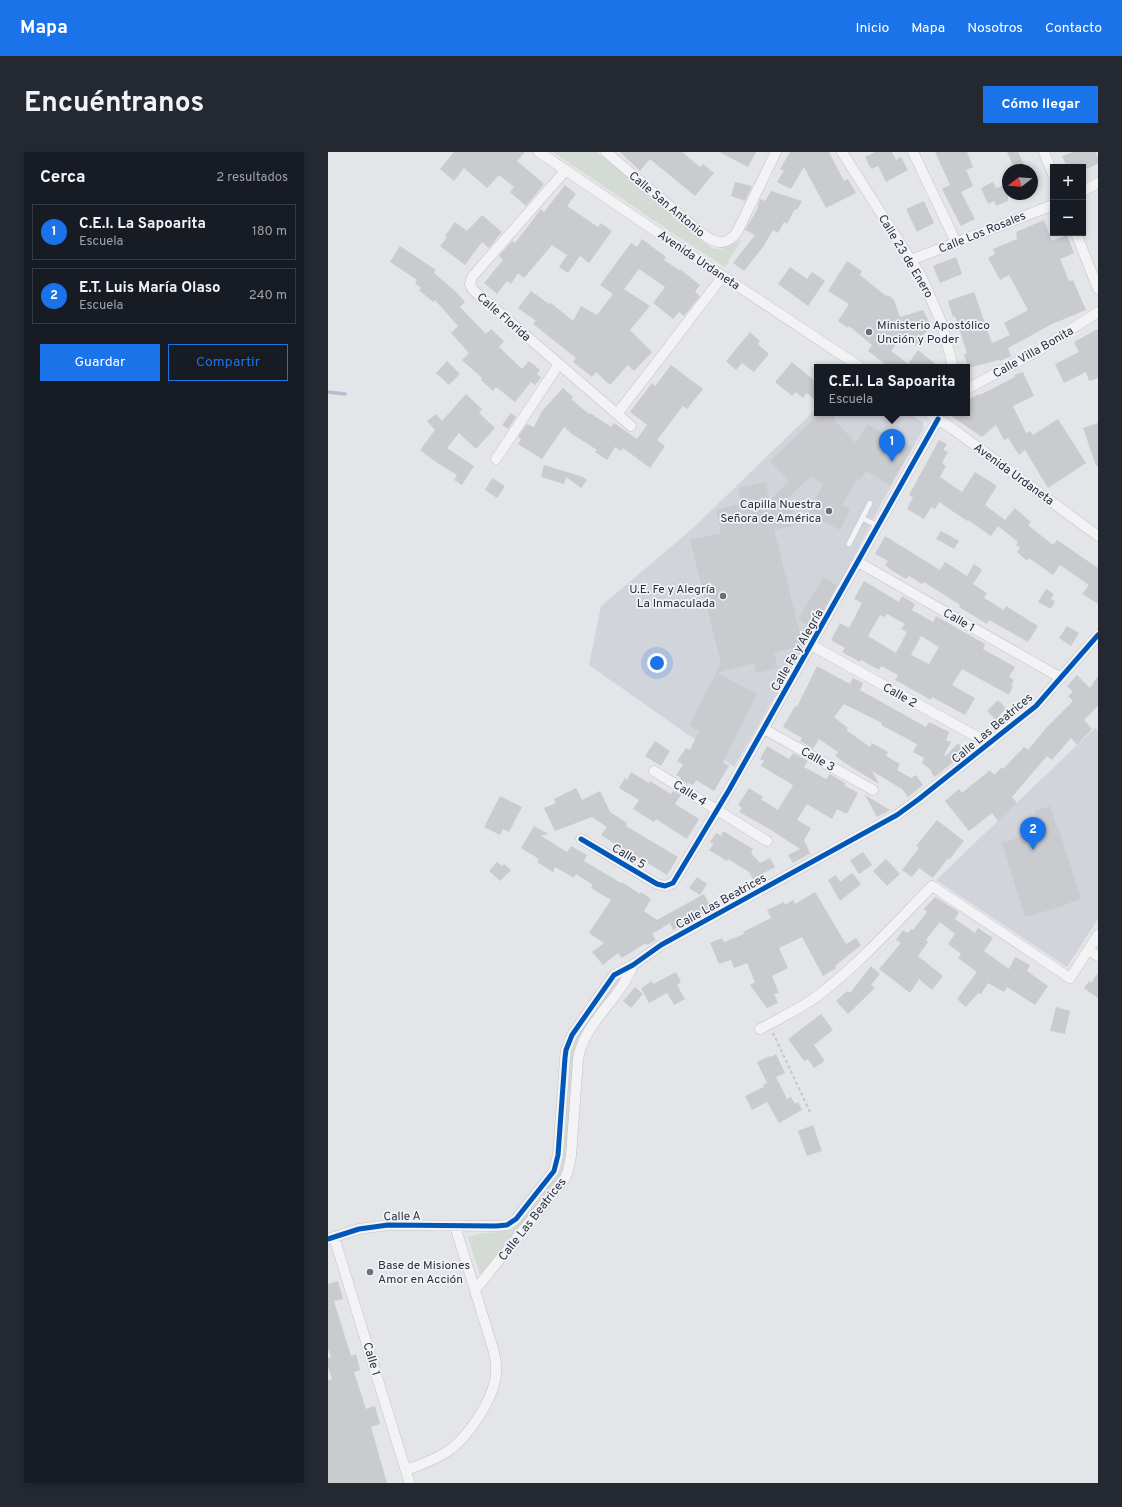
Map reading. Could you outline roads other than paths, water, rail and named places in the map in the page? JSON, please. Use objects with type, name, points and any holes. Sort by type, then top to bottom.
[{"type":"street","name":"Avenida Urdaneta","points":[[539,152],[855,364]]},
{"type":"street","name":"Calle San Antonio","points":[[606,152],[700,232],[714,241],[720,242],[730,240],[737,232],[776,152]]},
{"type":"street","name":"Calle 23 de Enero","points":[[842,152],[920,276],[942,324],[953,364]]},
{"type":"street","points":[[913,152],[956,242]]},
{"type":"street","points":[[1044,152],[1050,167]]},
{"type":"street","name":"Calle Florida","points":[[566,170],[472,277],[470,284],[473,290],[631,426]]},
{"type":"street","points":[[1086,189],[1098,183]]},
{"type":"street","name":"Calle Los Rosales","points":[[911,260],[1050,206]]},
{"type":"street","points":[[1077,236],[1098,289]]},
{"type":"street","points":[[617,414],[723,276]]},
{"type":"street","name":"Calle Villa Bonita","points":[[970,387],[1039,350],[1098,312]]},
{"type":"street","points":[[496,459],[559,364]]},
{"type":"street","name":"Avenida Urdaneta","points":[[934,416],[1098,536]]},
{"type":"street","name":"Calle Fe y Alegría","points":[[668,886],[677,879],[764,729],[938,419]]},
{"type":"street","name":"Calle 1","points":[[858,562],[1061,678]]},
{"type":"street","name":"Calle Las Beatrices","points":[[455,1226],[502,1226],[511,1223],[554,1171],[558,1155],[565,1058],[569,1042],[578,1025],[614,975],[633,965],[649,952],[672,938],[897,815],[920,799],[1036,706],[1098,635]]},
{"type":"street","name":"Calle 2","points":[[811,646],[990,744]]},
{"type":"street","name":"Calle 3","points":[[764,729],[873,790]]},
{"type":"street","name":"Calle 4","points":[[654,771],[767,841]]},
{"type":"street","name":"Calle 5","points":[[581,839],[657,884],[668,886]]},
{"type":"street","points":[[760,1029],[807,1003],[820,994],[868,951],[932,886],[1070,978],[1098,935]]},
{"type":"street","points":[[1088,950],[1098,956]]},
{"type":"street","name":"Calle Las Beatrices","points":[[475,1290],[565,1178],[571,1156],[579,1053],[589,1032],[624,982],[633,965]]},
{"type":"street","name":"Calle A","points":[[331,1238],[375,1226],[455,1226]]},
{"type":"street","points":[[406,1470],[440,1455],[456,1445],[470,1428],[491,1392],[496,1376],[494,1352],[455,1226]]},
{"type":"street","name":"Calle 1","points":[[331,1238],[409,1481]]},
{"type":"lane","points":[[849,544],[870,503]]},
{"type":"lane","points":[[862,518],[878,526]]},
{"type":"waterway","points":[[328,392],[345,394]]},
{"type":"place","name":"Ministerio Apostólico Unción y Poder","points":[[869,332]]},
{"type":"place","name":"C.E.I. La Sapoarita","points":[[892,462]]},
{"type":"place","name":"Capilla Nuestra Señora de América","points":[[829,511]]},
{"type":"place","name":"U.E. Fe y Alegría La Inmaculada","points":[[723,596]]},
{"type":"place","name":"E.T. Luis María Olaso","points":[[1033,850]]},
{"type":"place","name":"Base de Misiones Amor en Acción","points":[[370,1272]]}]
